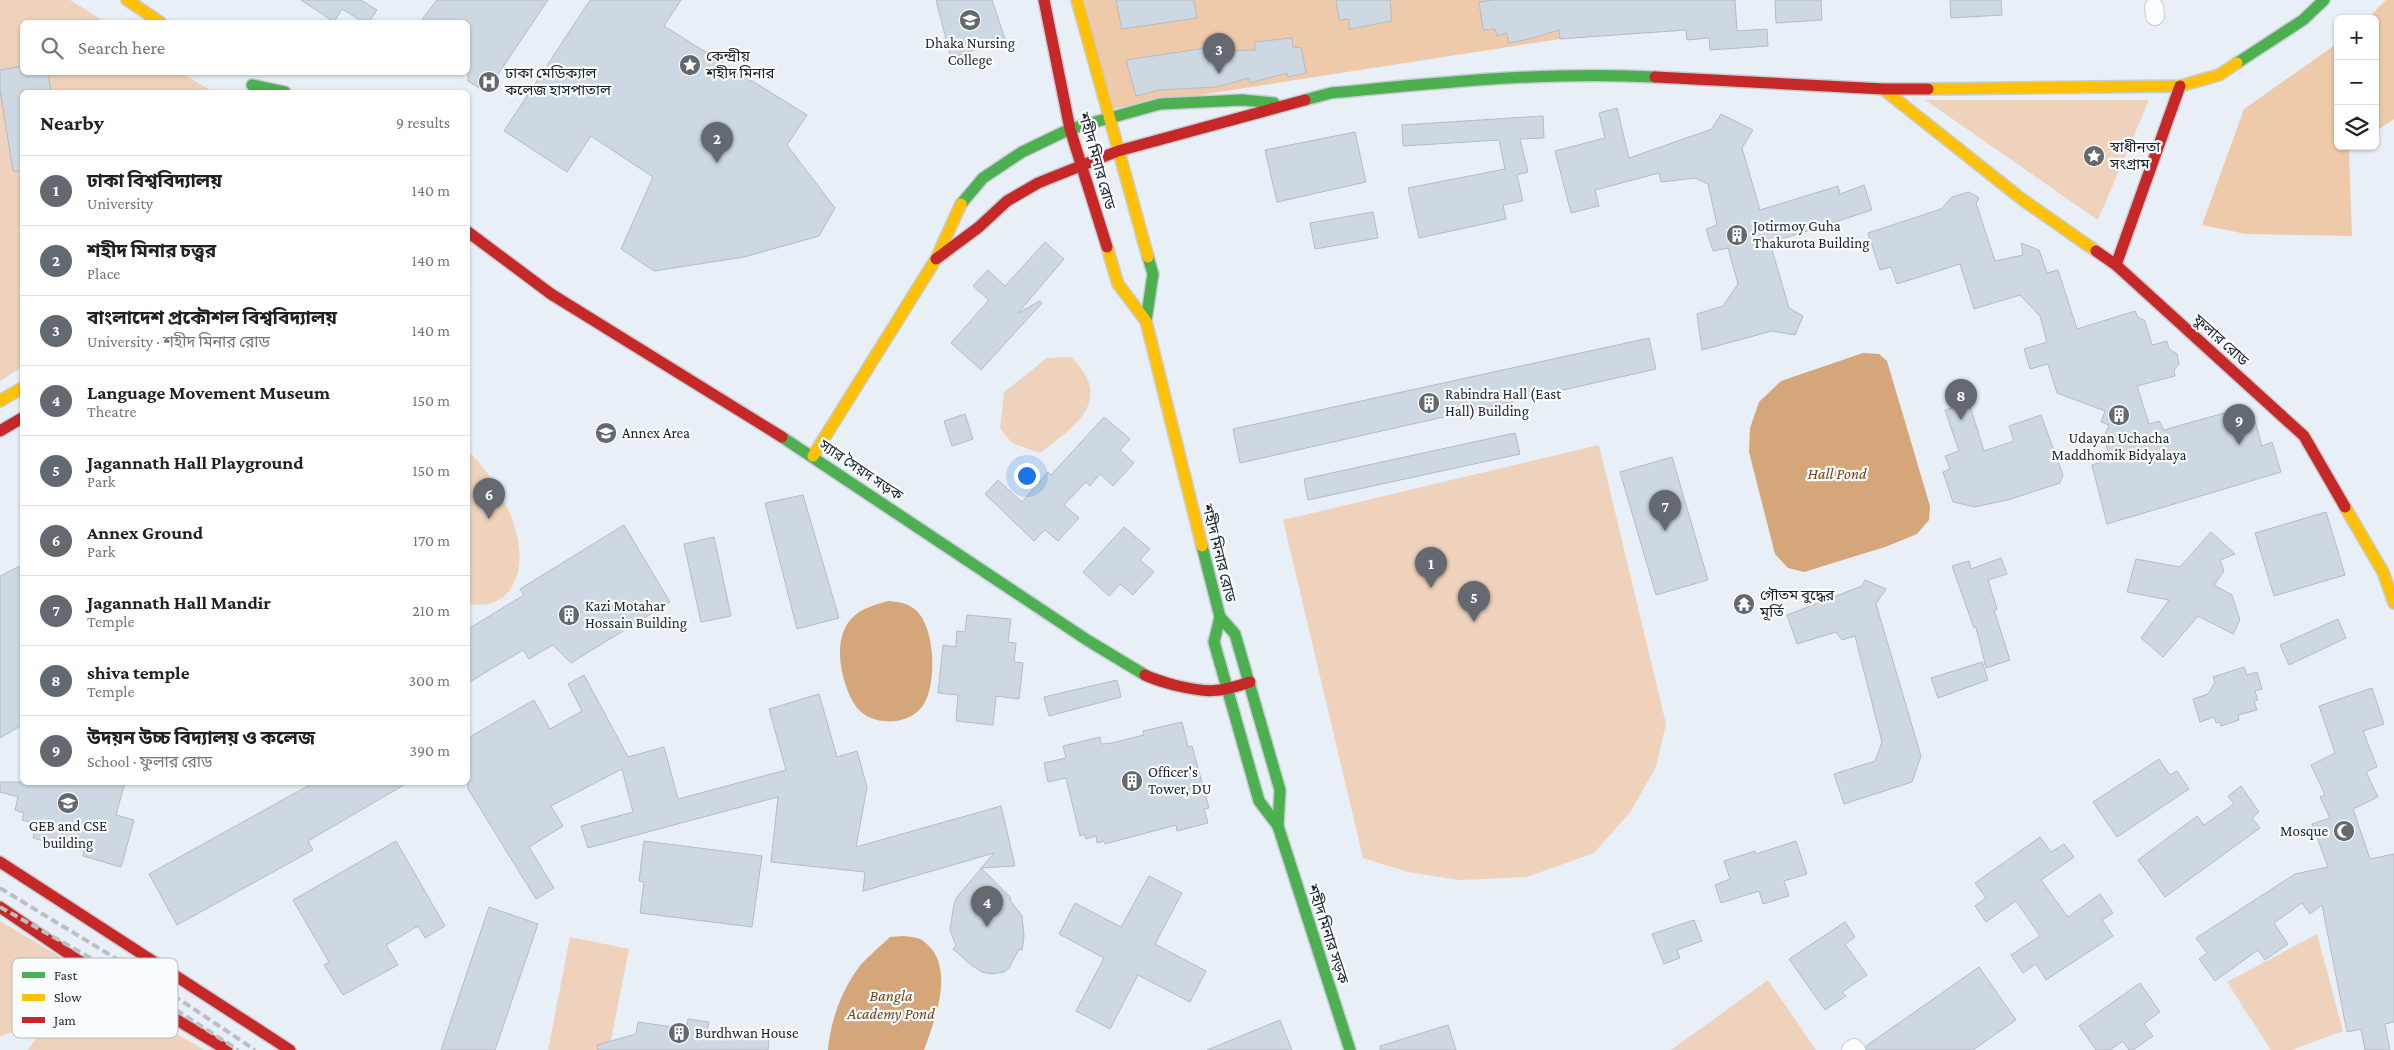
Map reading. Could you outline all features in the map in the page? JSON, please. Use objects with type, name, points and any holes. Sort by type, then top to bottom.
[{"type":"main road","points":[[127,0],[157,20]]},
{"type":"main road","name":"শহীদ মিনার রোড","points":[[1044,0],[1070,130],[1118,284],[1146,321],[1220,617],[1235,634],[1250,682]]},
{"type":"main road","name":"শহীদ মিনার রোড","points":[[1077,0],[1118,152],[1154,274],[1146,321]]},
{"type":"main road","points":[[936,259],[979,227],[1007,201],[1038,183],[1118,152],[1331,93],[1490,78],[1576,76],[1684,77],[1884,89],[2180,86],[2219,75],[2303,20],[2324,0]]},
{"type":"main road","points":[[240,76],[255,88],[270,90]]},
{"type":"main road","points":[[2116,265],[2180,86]]},
{"type":"main road","name":"ফুলার রোড","points":[[1884,89],[2023,200],[2116,265],[2304,436],[2383,572],[2394,603]]},
{"type":"main road","points":[[813,456],[936,259],[958,207],[983,178],[1022,152],[1070,130],[1109,117],[1160,104],[1242,100],[1286,104]]},
{"type":"main road","name":"স্যার সৈয়দ সড়ক","points":[[470,233],[551,294],[813,456],[1079,634],[1154,680],[1203,692],[1227,690],[1250,682]]},
{"type":"main road","points":[[0,401],[20,389]]},
{"type":"main road","points":[[0,431],[20,419]]},
{"type":"main road","name":"শহীদ মিনার রোড","points":[[1220,617],[1214,642],[1227,690]]},
{"type":"main road","name":"শহীদ মিনার সড়ক","points":[[1250,682],[1280,790],[1278,826]]},
{"type":"main road","name":"শহীদ মিনার সড়ক","points":[[1227,690],[1259,801],[1278,826],[1350,1050]]},
{"type":"main road","points":[[0,862],[148,958]]},
{"type":"main road","points":[[0,907],[75,958]]},
{"type":"main road","points":[[178,977],[290,1050]]},
{"type":"main road","points":[[178,1020],[227,1050]]},
{"type":"street","points":[[1851,1050],[1854,1048],[1856,1050]]},
{"type":"shaded area","points":[[0,0],[70,0],[102,20],[20,20],[20,75],[185,75],[210,90],[20,90],[20,368],[0,381]]},
{"type":"shaded area","points":[[1084,0],[1557,0],[1560,39],[1110,109]]},
{"type":"shaded area","points":[[2386,0],[2394,0],[2394,119],[2379,129],[2379,15],[2371,15]]},
{"type":"shaded area","points":[[2334,46],[2334,150],[2349,150],[2352,236],[2246,234],[2202,225],[2244,109]]},
{"type":"shaded area","points":[[1925,100],[2149,100],[2098,220]]},
{"type":"shaded area","points":[[1071,357],[1084,372],[1090,386],[1090,399],[1086,411],[1066,433],[1040,453],[1012,443],[1000,428],[1004,392],[1047,358]]},
{"type":"shaded area","points":[[1599,445],[1666,724],[1656,767],[1631,811],[1594,853],[1527,877],[1459,880],[1408,872],[1363,858],[1283,520]]},
{"type":"shaded area","points":[[470,453],[480,463],[502,496],[517,534],[519,554],[518,572],[511,588],[497,601],[480,605],[470,604]]},
{"type":"shaded area","points":[[0,921],[62,958],[12,958],[12,1032],[0,1037]]},
{"type":"shaded area","points":[[2317,934],[2343,1031],[2291,1050],[2271,1050],[2227,982]]},
{"type":"shaded area","points":[[570,937],[629,949],[609,1050],[548,1050]]},
{"type":"shaded area","points":[[1768,980],[1816,1050],[1671,1050]]},
{"type":"shaded area","points":[[178,1035],[204,1050],[28,1050],[36,1038],[178,1038]]},
{"type":"water","name":"Hall Pond","points":[[1863,353],[1879,354],[1887,361],[1930,506],[1929,520],[1917,534],[1885,547],[1804,572],[1788,568],[1775,554],[1749,452],[1750,428],[1759,402],[1781,381]]},
{"type":"water","points":[[888,601],[907,605],[921,616],[930,641],[932,656],[931,685],[922,707],[910,717],[889,721],[870,718],[856,706],[845,683],[840,660],[842,638],[845,628],[851,619],[864,610]]},
{"type":"water","name":"Bangla Academy Pond","points":[[904,936],[923,941],[933,951],[939,964],[941,978],[940,993],[933,1024],[924,1050],[828,1050],[837,1008],[857,970],[890,937]]},
{"type":"building","points":[[301,0],[361,0],[377,10],[370,20],[360,20],[342,9],[335,20],[331,20]]},
{"type":"building","points":[[437,0],[548,0],[486,92],[468,81],[468,75],[470,75],[470,20],[422,20]]},
{"type":"building","points":[[590,0],[681,0],[664,26],[807,115],[787,145],[835,208],[819,236],[744,257],[654,271],[621,249],[653,177],[591,136],[567,172],[504,131]]},
{"type":"building","name":"Dhaka Nursing College","points":[[936,0],[992,0],[1005,39],[951,58]]},
{"type":"building","points":[[1116,0],[1194,0],[1197,18],[1122,29]]},
{"type":"building","points":[[1336,0],[1390,0],[1392,21],[1349,29],[1349,19],[1339,20]]},
{"type":"building","points":[[1493,0],[1735,0],[1737,31],[1767,29],[1768,46],[1710,50],[1709,38],[1687,40],[1686,30],[1560,39],[1559,30],[1509,43],[1507,33],[1497,36],[1495,29],[1483,30],[1479,2]]},
{"type":"building","points":[[1775,0],[1821,0],[1822,20],[1776,23]]},
{"type":"building","points":[[1950,0],[2001,0],[2002,15],[1951,18]]},
{"type":"building","points":[[1292,38],[1293,48],[1301,47],[1306,73],[1288,77],[1287,73],[1250,83],[1249,78],[1216,87],[1159,90],[1136,96],[1126,60],[1220,46],[1221,51],[1256,50],[1254,42]]},
{"type":"building","points":[[20,66],[20,75],[48,75],[51,90],[20,90],[20,171],[13,171],[0,90],[0,70]]},
{"type":"building","name":"Jotirmoy Guha Thakurota Building","points":[[1617,108],[1629,158],[1712,129],[1721,114],[1753,130],[1742,148],[1760,210],[1838,186],[1840,194],[1864,185],[1872,210],[1770,243],[1789,308],[1803,316],[1795,335],[1772,331],[1702,350],[1697,314],[1723,306],[1738,284],[1728,248],[1713,251],[1706,229],[1717,225],[1708,184],[1695,178],[1661,182],[1659,173],[1595,190],[1599,206],[1571,213],[1555,151],[1605,138],[1599,113]]},
{"type":"building","points":[[1543,116],[1544,138],[1520,139],[1528,172],[1517,175],[1523,201],[1503,205],[1506,219],[1419,238],[1408,188],[1505,169],[1499,140],[1403,146],[1402,125]]},
{"type":"building","points":[[1355,132],[1366,182],[1277,202],[1265,150]]},
{"type":"building","points":[[1969,192],[1979,198],[1976,203],[1995,261],[2023,255],[2021,243],[2039,250],[2047,273],[2058,270],[2077,329],[2135,311],[2138,317],[2145,321],[2152,345],[2167,341],[2169,349],[2177,354],[2179,364],[2174,370],[2175,376],[2137,386],[2149,424],[2159,421],[2164,430],[2224,413],[2229,429],[2244,418],[2254,418],[2262,446],[2272,442],[2281,472],[2107,524],[2092,465],[2110,459],[2104,437],[2109,425],[2101,422],[2105,411],[2057,393],[2048,364],[2030,369],[2024,349],[2047,342],[2040,316],[2020,295],[1974,309],[1960,264],[1897,284],[1891,267],[1880,270],[1868,233],[1941,209],[1952,197]]},
{"type":"building","points":[[1373,212],[1378,238],[1315,249],[1310,223]]},
{"type":"building","points":[[1045,242],[1064,259],[1018,313],[1040,301],[1042,303],[981,370],[951,343],[989,300],[973,286],[988,270],[1005,286]]},
{"type":"building","name":"Rabindra Hall (East Hall) Building","points":[[1649,338],[1656,369],[1240,463],[1233,429]]},
{"type":"building","points":[[1969,403],[1984,451],[2014,441],[2009,426],[2041,415],[2063,475],[2060,483],[2011,499],[1975,507],[1953,502],[1943,472],[1950,469],[1945,456],[1959,451],[1945,410]]},
{"type":"building","points":[[965,414],[973,439],[952,446],[944,421]]},
{"type":"building","points":[[1104,417],[1130,439],[1120,450],[1134,463],[1113,486],[1100,474],[1090,486],[1086,482],[1064,505],[1079,518],[1058,541],[1045,530],[1034,541],[985,494],[998,480],[1022,502],[1048,472],[1051,475]]},
{"type":"building","points":[[1515,433],[1520,454],[1308,500],[1304,479]]},
{"type":"building","points":[[1672,457],[1708,580],[1656,595],[1620,472]]},
{"type":"building","points":[[803,495],[839,618],[797,629],[765,503]]},
{"type":"building","points":[[2326,512],[2345,575],[2274,596],[2255,533]]},
{"type":"building","name":"Kazi Motahar Hossain Building","points":[[624,525],[670,602],[571,663],[553,645],[529,659],[523,650],[470,682],[470,628],[524,595],[520,589]]},
{"type":"building","points":[[1124,527],[1150,549],[1140,560],[1154,572],[1133,595],[1120,584],[1109,596],[1083,572]]},
{"type":"building","points":[[2211,532],[2235,554],[2220,560],[2224,571],[2214,585],[2232,595],[2240,620],[2233,634],[2198,616],[2163,657],[2141,638],[2169,600],[2127,592],[2136,559],[2180,567]]},
{"type":"building","points":[[714,537],[731,616],[701,622],[684,544]]},
{"type":"building","points":[[2001,558],[2007,574],[1988,580],[1997,609],[1994,610],[2010,660],[1986,668],[1976,627],[1974,628],[1952,566],[1969,561],[1971,569]]},
{"type":"building","points":[[20,566],[20,726],[0,738],[0,576]]},
{"type":"building","points":[[1865,580],[1886,589],[1876,604],[1921,756],[1912,782],[1844,804],[1834,774],[1875,761],[1882,742],[1855,636],[1842,640],[1836,632],[1797,644],[1787,615],[1862,586]]},
{"type":"building","points":[[967,615],[1011,619],[1008,642],[1016,643],[1014,662],[1023,663],[1019,699],[996,696],[993,725],[956,721],[958,695],[938,693],[943,645],[956,647],[957,631],[965,632]]},
{"type":"building","points":[[2338,619],[2346,638],[2289,665],[2280,645]]},
{"type":"building","points":[[1982,662],[1988,680],[1938,698],[1931,678]]},
{"type":"building","points":[[2244,667],[2247,675],[2257,672],[2262,689],[2255,691],[2258,700],[2254,701],[2257,710],[2238,715],[2239,720],[2221,726],[2220,722],[2216,723],[2214,717],[2200,722],[2193,699],[2208,694],[2215,682],[2213,677]]},
{"type":"building","points":[[584,675],[628,757],[664,747],[678,799],[786,770],[769,709],[819,694],[837,757],[857,751],[867,787],[856,847],[1001,806],[1015,866],[981,868],[994,853],[863,891],[865,872],[771,862],[778,797],[588,848],[581,826],[633,812],[622,769],[551,806],[563,826],[529,847],[554,888],[536,899],[468,789],[468,785],[470,785],[470,737],[534,700],[550,729],[582,711],[568,684]]},
{"type":"building","points":[[1117,680],[1121,697],[1049,716],[1044,697]]},
{"type":"building","points":[[2372,688],[2384,724],[2363,731],[2377,767],[2366,772],[2378,797],[2353,809],[2370,859],[2394,854],[2394,1022],[2385,1024],[2390,1050],[2365,1050],[2361,1029],[2347,1032],[2322,905],[2310,914],[2302,903],[2274,923],[2288,944],[2265,960],[2258,950],[2215,981],[2199,959],[2207,953],[2196,938],[2295,874],[2328,867],[2312,824],[2330,818],[2320,797],[2325,795],[2311,765],[2335,753],[2319,706]]},
{"type":"building","name":"Officer's Tower, DU","points":[[1182,722],[1188,747],[1192,746],[1209,808],[1204,809],[1208,823],[1177,831],[1176,825],[1105,844],[1104,841],[1097,843],[1096,836],[1086,839],[1084,834],[1080,836],[1066,778],[1048,782],[1044,763],[1066,758],[1063,746],[1100,737],[1101,744],[1112,743],[1144,735],[1143,731]]},
{"type":"building","points":[[2159,759],[2170,775],[2177,771],[2189,789],[2117,837],[2093,802]]},
{"type":"building","name":"GEB and CSE building","points":[[0,782],[20,782],[20,785],[124,785],[116,815],[134,820],[121,867],[83,856],[84,851],[33,838],[36,824],[22,820],[24,813],[15,810],[18,797],[0,792]]},
{"type":"building","points":[[310,785],[404,785],[308,841],[313,850],[177,925],[149,874]]},
{"type":"building","points":[[2241,786],[2259,812],[2252,818],[2260,828],[2165,897],[2138,860],[2197,816],[2204,825],[2234,804],[2228,796]]},
{"type":"building","points":[[2040,837],[2051,852],[2064,844],[2074,857],[2041,880],[2068,917],[2100,894],[2113,913],[2102,920],[2113,936],[2046,980],[2036,964],[2023,973],[2011,955],[2040,936],[2016,901],[1986,922],[1975,906],[1986,898],[1975,883]]},
{"type":"building","points":[[396,841],[445,926],[425,938],[418,926],[386,945],[398,965],[343,995],[324,965],[329,962],[293,900]]},
{"type":"building","points":[[644,841],[762,856],[752,927],[640,913],[644,882],[639,881]]},
{"type":"building","points":[[1796,841],[1807,874],[1784,881],[1789,896],[1763,904],[1759,891],[1721,903],[1715,885],[1730,879],[1724,861],[1755,851],[1756,854]]},
{"type":"building","points":[[981,868],[1011,898],[1010,900],[1022,916],[1024,936],[1022,950],[1019,949],[1009,968],[1004,972],[992,974],[982,972],[971,965],[953,949],[956,946],[950,930],[957,897]]},
{"type":"building","points":[[1149,876],[1182,893],[1155,944],[1206,971],[1190,1002],[1138,975],[1110,1029],[1076,1011],[1104,958],[1059,934],[1075,903],[1121,927]]},
{"type":"building","points":[[489,907],[538,924],[495,1050],[441,1050]]},
{"type":"building","points":[[1694,920],[1702,941],[1677,950],[1680,958],[1664,964],[1652,934]]},
{"type":"building","points":[[1845,922],[1855,937],[1845,944],[1867,975],[1842,992],[1846,996],[1825,1010],[1789,959]]},
{"type":"building","points":[[1979,967],[2016,1020],[1973,1050],[1866,1050],[1866,1046]]},
{"type":"building","points":[[2140,983],[2160,1012],[2144,1024],[2153,1036],[2133,1050],[2129,1050],[2123,1041],[2110,1050],[2096,1050],[2079,1026]]},
{"type":"building","name":"Burdhwan House","points":[[688,1019],[709,1022],[707,1031],[769,1040],[768,1050],[598,1050],[597,1045],[636,1034],[638,1022],[686,1029]]},
{"type":"building","points":[[1280,1020],[1292,1050],[1207,1050]]},
{"type":"building","points":[[1448,1025],[1456,1050],[1380,1050],[1380,1046]]},
{"type":"railway","points":[[0,888],[115,958]]},
{"type":"railway","points":[[0,907],[91,958]]},
{"type":"railway","points":[[178,998],[255,1050]]},
{"type":"railway","points":[[178,1011],[238,1050]]},
{"type":"traffic: fast","points":[[2237,63],[2303,20],[2324,0]]},
{"type":"traffic: fast","points":[[1305,100],[1331,93],[1492,79],[1573,76],[1655,77]]},
{"type":"traffic: fast","points":[[252,85],[276,90]]},
{"type":"traffic: fast","points":[[961,204],[983,178],[1022,152],[1070,129],[1160,104],[1242,100],[1274,103]]},
{"type":"traffic: fast","points":[[1146,321],[1153,274],[1148,257]]},
{"type":"traffic: fast","points":[[782,437],[1087,640],[1145,675]]},
{"type":"traffic: fast","points":[[1202,546],[1220,617],[1214,642],[1259,801],[1278,826]]},
{"type":"traffic: fast","points":[[1220,617],[1235,634],[1280,790],[1278,826],[1350,1050]]},
{"type":"traffic: slow","points":[[127,0],[157,20]]},
{"type":"traffic: slow","points":[[1077,0],[1148,257]]},
{"type":"traffic: slow","points":[[1928,89],[2180,86],[2219,75],[2237,63]]},
{"type":"traffic: slow","points":[[1883,89],[2023,200],[2096,251]]},
{"type":"traffic: slow","points":[[813,456],[936,259],[961,204]]},
{"type":"traffic: slow","points":[[1107,247],[1118,284],[1146,321],[1202,546]]},
{"type":"traffic: slow","points":[[0,401],[20,389]]},
{"type":"traffic: slow","points":[[2345,507],[2383,572],[2394,603]]},
{"type":"traffic: jam","points":[[1044,0],[1070,129],[1107,247]]},
{"type":"traffic: jam","points":[[1655,77],[1883,89],[1928,89]]},
{"type":"traffic: jam","points":[[2116,265],[2180,86]]},
{"type":"traffic: jam","points":[[936,259],[979,227],[1007,201],[1038,183],[1118,151],[1305,100]]},
{"type":"traffic: jam","points":[[470,233],[551,294],[782,437]]},
{"type":"traffic: jam","points":[[2096,251],[2116,265],[2304,436],[2345,507]]},
{"type":"traffic: jam","points":[[0,431],[20,419]]},
{"type":"traffic: jam","points":[[1145,675],[1174,685],[1212,691],[1250,682]]},
{"type":"traffic: jam","points":[[0,862],[148,958]]},
{"type":"traffic: jam","points":[[0,907],[75,958]]},
{"type":"traffic: jam","points":[[178,977],[290,1050]]},
{"type":"traffic: jam","points":[[178,1020],[227,1050]]},
{"type":"place","name":"Dhaka Nursing College","points":[[970,20]]},
{"type":"place","name":"কেন্দ্রীয় শহীদ মিনার","points":[[690,65]]},
{"type":"place","name":"বাংলাদেশ প্রকৌশল বিশ্ববিদ্যালয়","points":[[1219,74]]},
{"type":"place","name":"ঢাকা মেডিক্যাল কলেজ হাসপাতাল","points":[[489,82]]},
{"type":"place","name":"স্বাধীনতা সংগ্রাম","points":[[2094,156]]},
{"type":"place","name":"শহীদ মিনার চত্ত্বর","points":[[717,163]]},
{"type":"place","name":"Jotirmoy Guha Thakurota Building","points":[[1737,235]]},
{"type":"place","name":"Rabindra Hall (East Hall) Building","points":[[1429,403]]},
{"type":"place","name":"Udayan Uchacha Maddhomik Bidyalaya","points":[[2119,415]]},
{"type":"place","name":"shiva temple","points":[[1961,420]]},
{"type":"place","name":"Annex Area","points":[[606,433]]},
{"type":"place","name":"উদয়ন উচ্চ বিদ্যালয় ও কলেজ","points":[[2239,445]]},
{"type":"place","name":"Annex Ground","points":[[489,519]]},
{"type":"place","name":"Jagannath Hall Mandir","points":[[1665,531]]},
{"type":"place","name":"ঢাকা বিশ্ববিদ্যালয়","points":[[1431,588]]},
{"type":"place","name":"গৌতম বুদ্ধের মূর্তি","points":[[1744,604]]},
{"type":"place","name":"Kazi Motahar Hossain Building","points":[[569,615]]},
{"type":"place","name":"Jagannath Hall Playground","points":[[1474,622]]},
{"type":"place","name":"Officer's Tower, DU","points":[[1132,781]]},
{"type":"place","name":"GEB and CSE building","points":[[68,803]]},
{"type":"place","name":"Mosque","points":[[2344,831]]},
{"type":"place","name":"Language Movement Museum","points":[[987,927]]},
{"type":"place","name":"Burdhwan House","points":[[679,1033]]}]
